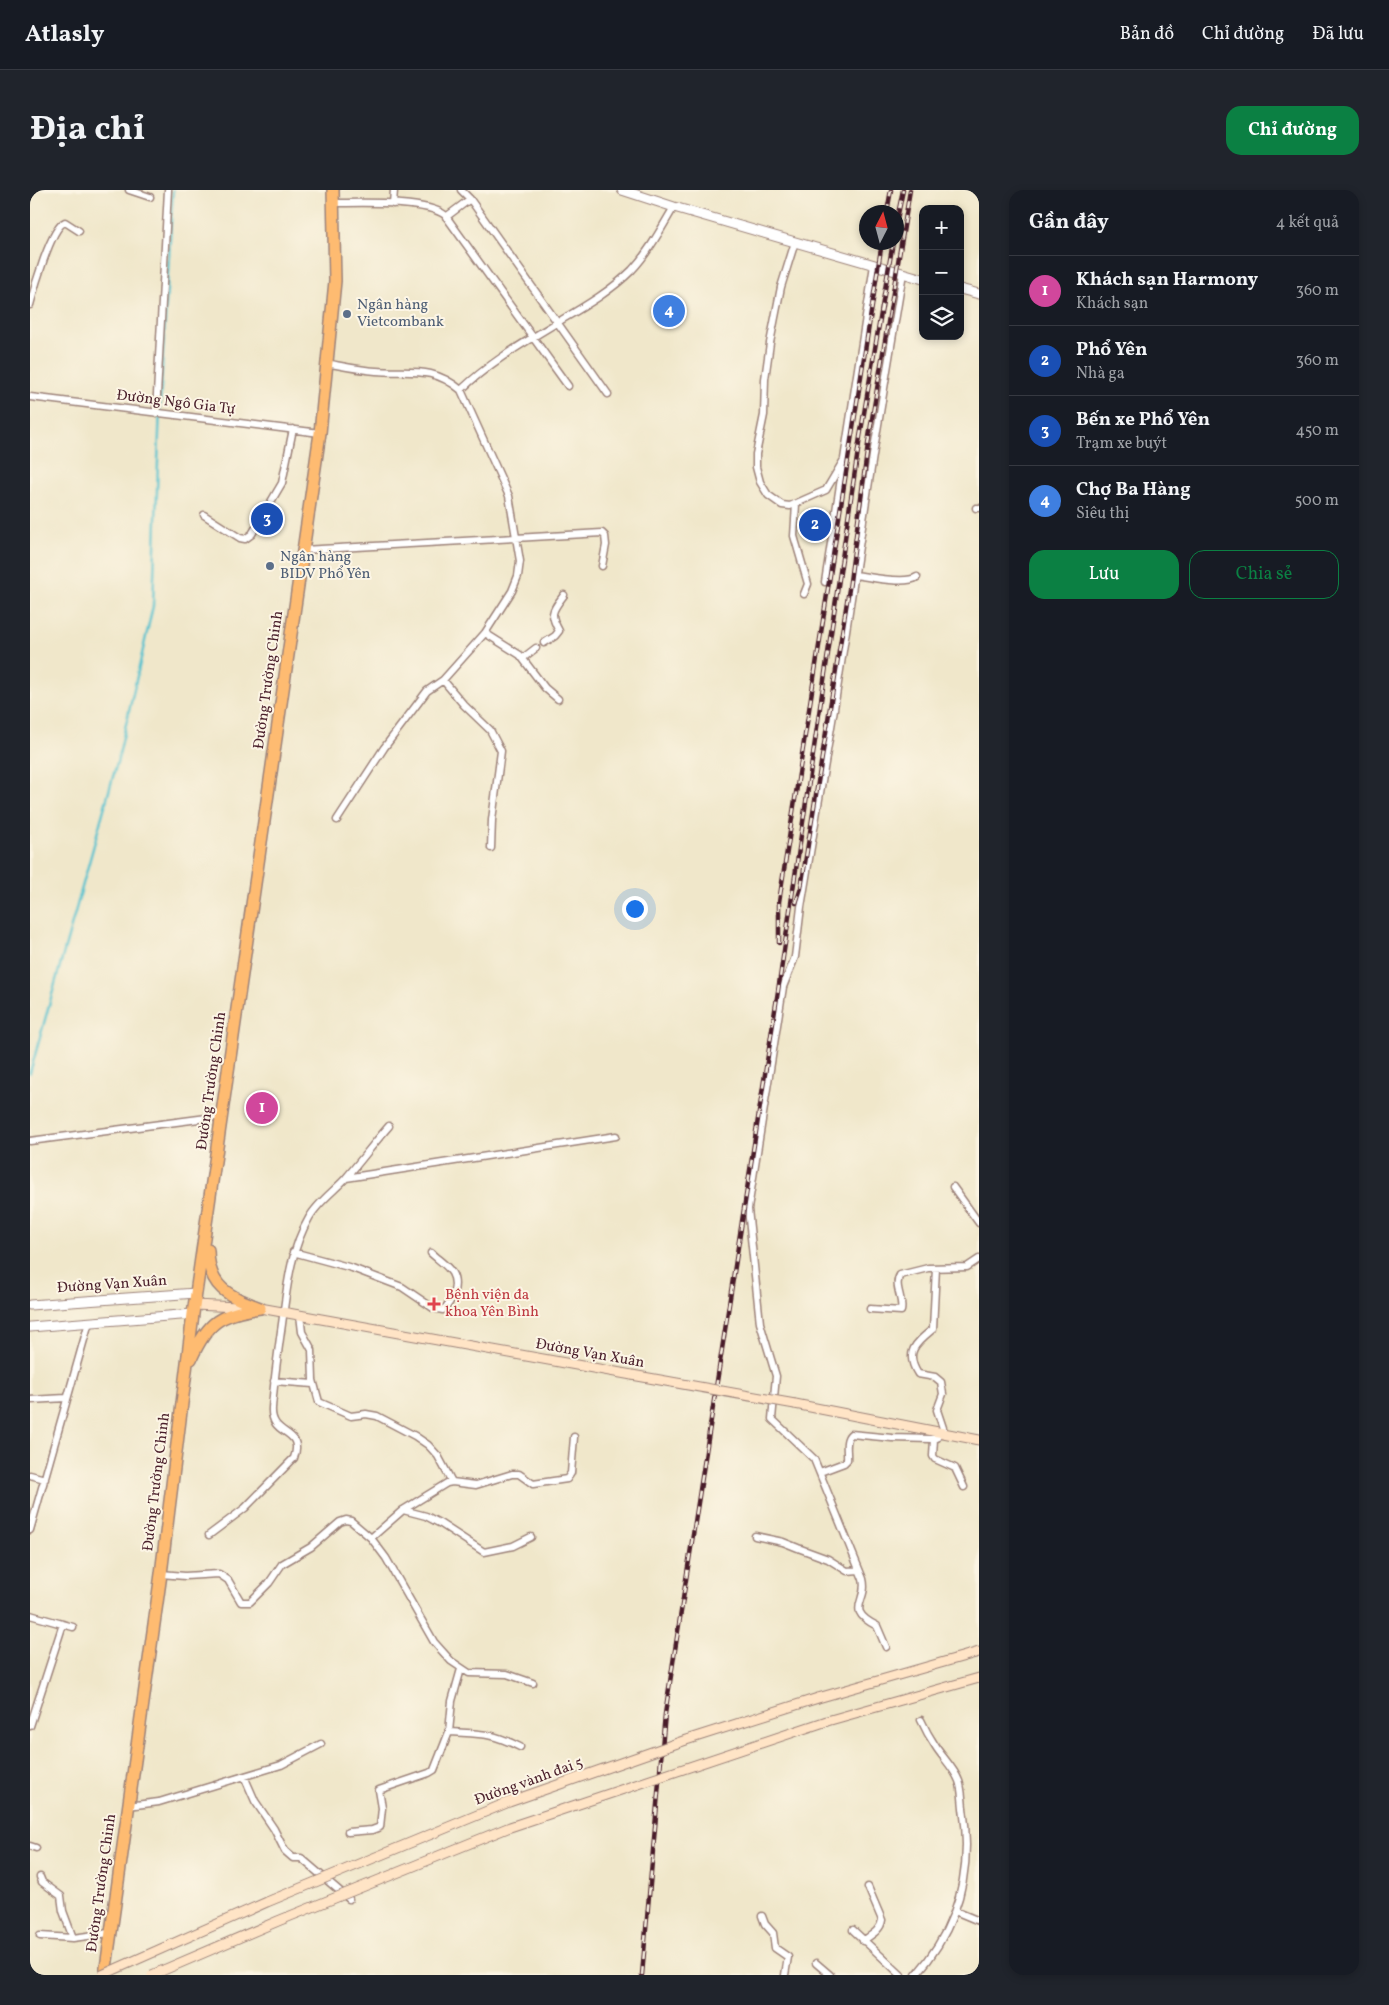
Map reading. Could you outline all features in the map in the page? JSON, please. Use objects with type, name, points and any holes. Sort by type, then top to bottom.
[{"type":"highway","name":"Đường Trường Chinh","points":[[103,1975],[161,1574],[196,1293],[320,433],[325,363],[335,281],[333,190]]},
{"type":"highway","points":[[207,1222],[209,1268],[213,1278],[223,1290],[233,1297],[260,1308]]},
{"type":"highway","points":[[186,1369],[203,1335],[216,1322],[232,1313],[260,1308]]},
{"type":"main road","name":"Đường Vạn Xuân","points":[[194,1310],[260,1308],[795,1404],[939,1436],[979,1440]]},
{"type":"main road","name":"Đường vành đai 5","points":[[103,1975],[267,1902],[509,1802],[686,1740],[818,1698],[979,1652]]},
{"type":"main road","points":[[152,1975],[269,1925],[510,1827],[827,1721],[979,1678]]},
{"type":"street","points":[[129,190],[150,197]]},
{"type":"street","points":[[156,414],[168,190]]},
{"type":"street","points":[[394,190],[394,204]]},
{"type":"street","points":[[461,190],[470,199],[608,394]]},
{"type":"street","points":[[622,190],[674,207],[919,278]]},
{"type":"street","points":[[446,217],[470,199]]},
{"type":"street","points":[[334,203],[394,204],[433,209],[441,212],[568,386]]},
{"type":"street","points":[[460,390],[497,360],[595,299],[632,270],[646,253],[674,207]]},
{"type":"street","points":[[30,305],[44,259],[58,227],[65,222],[79,231]]},
{"type":"street","points":[[795,242],[781,287],[770,343],[765,379],[764,415],[756,454],[756,467],[760,482],[768,495],[782,505],[790,506],[826,490],[845,458]]},
{"type":"street","points":[[825,582],[874,265]]},
{"type":"street","points":[[886,1647],[878,1626],[868,1621],[860,1613],[859,1602],[864,1584],[820,1472],[809,1452],[775,1424],[772,1419],[776,1376],[760,1322],[748,1209],[783,987],[795,957],[801,907],[903,273]]},
{"type":"street","points":[[964,290],[979,294]]},
{"type":"street","points":[[325,363],[378,372],[424,372],[448,380],[460,390],[509,496],[520,561],[518,576],[512,591],[485,633],[443,680],[428,691],[415,707],[384,748],[337,820]]},
{"type":"street","name":"Đường Ngô Gia Tự","points":[[30,397],[320,433]]},
{"type":"street","points":[[204,515],[240,538],[245,539],[252,534],[282,483],[293,429]]},
{"type":"street","points":[[796,504],[794,536],[808,584],[804,594]]},
{"type":"street","points":[[303,550],[602,533],[605,536],[606,545],[602,566]]},
{"type":"street","points":[[855,575],[911,580],[917,577]]},
{"type":"street","points":[[544,643],[559,631],[552,618],[553,610],[564,596]]},
{"type":"street","points":[[485,633],[523,658],[545,688],[558,699]]},
{"type":"street","points":[[523,658],[536,648]]},
{"type":"street","points":[[443,680],[464,705],[490,730],[501,751],[492,820],[491,848]]},
{"type":"street","points":[[30,1141],[222,1116]]},
{"type":"street","points":[[209,1535],[244,1508],[294,1458],[297,1443],[293,1437],[276,1425],[273,1420],[274,1381],[293,1252],[309,1216],[346,1178],[389,1126]]},
{"type":"street","points":[[346,1178],[616,1136]]},
{"type":"street","points":[[953,1187],[979,1223]]},
{"type":"street","points":[[293,1252],[352,1268],[402,1287],[434,1308],[443,1310],[453,1297],[455,1283],[453,1274],[431,1253]]},
{"type":"street","points":[[870,1309],[902,1311],[897,1282],[900,1275],[922,1269],[967,1267],[979,1259]]},
{"type":"street","points":[[936,1268],[933,1329],[920,1339],[913,1348],[912,1354],[918,1374],[935,1377],[941,1382],[943,1394],[937,1410],[939,1436],[933,1456],[935,1459],[955,1468],[964,1487]]},
{"type":"street","name":"Đường Vạn Xuân","points":[[30,1305],[196,1293]]},
{"type":"street","name":"Đường Vạn Xuân","points":[[30,1327],[194,1310]]},
{"type":"street","points":[[300,1315],[302,1332],[312,1350],[314,1384],[319,1402],[351,1416],[366,1414],[377,1416],[428,1445],[438,1456],[452,1482]]},
{"type":"street","points":[[30,1530],[89,1322]]},
{"type":"street","points":[[274,1381],[314,1384]]},
{"type":"street","points":[[30,1400],[66,1398]]},
{"type":"street","points":[[820,1472],[844,1463],[847,1460],[848,1436],[851,1434],[892,1438],[939,1436]]},
{"type":"street","points":[[370,1538],[403,1510],[447,1483],[476,1485],[512,1474],[519,1474],[533,1484],[567,1479],[571,1473],[574,1437]]},
{"type":"street","points":[[30,1476],[45,1480]]},
{"type":"street","points":[[403,1510],[426,1516],[484,1552],[513,1546],[531,1537]]},
{"type":"street","points":[[161,1574],[185,1576],[219,1574],[228,1580],[238,1599],[245,1603],[250,1602],[282,1564],[311,1547],[340,1522],[351,1521],[370,1538],[386,1558],[434,1642],[451,1661],[469,1673],[507,1674],[533,1683]]},
{"type":"street","points":[[755,1536],[783,1542],[828,1559],[847,1571],[859,1570]]},
{"type":"street","points":[[30,1615],[73,1627]]},
{"type":"street","points":[[30,1726],[63,1624]]},
{"type":"street","points":[[348,1832],[380,1828],[382,1808],[379,1790],[429,1773],[436,1766],[449,1732],[452,1701],[461,1669]]},
{"type":"street","points":[[916,1975],[938,1948],[954,1911],[964,1880],[967,1838],[960,1784],[921,1720]]},
{"type":"street","points":[[449,1732],[480,1732],[495,1735],[520,1747]]},
{"type":"street","points":[[128,1806],[159,1802],[282,1765],[320,1744]]},
{"type":"street","points":[[244,1776],[285,1851],[293,1858],[301,1858],[349,1899]]},
{"type":"street","points":[[40,1877],[42,1882],[61,1896],[63,1911],[73,1938]]},
{"type":"street","points":[[863,1940],[878,1930],[882,1920],[868,1887]]},
{"type":"street","points":[[954,1911],[979,1921]]},
{"type":"street","points":[[762,1916],[765,1924],[773,1933],[775,1948],[788,1957],[786,1975]]},
{"type":"street","points":[[853,1930],[901,1975]]},
{"type":"street","points":[[40,1936],[73,1938],[109,1933]]},
{"type":"street","points":[[816,1963],[830,1975]]},
{"type":"waterway","points":[[30,1073],[118,759],[153,606],[160,404],[173,190]]},
{"type":"railway","points":[[888,205],[891,190]]},
{"type":"railway","points":[[900,205],[903,190]]},
{"type":"railway","points":[[796,903],[801,888],[849,589],[869,437],[910,190]]},
{"type":"railway","points":[[779,943],[779,902],[881,250]]},
{"type":"railway","points":[[642,1975],[665,1714],[778,991],[860,437],[892,250]]},
{"type":"place","name":"Chợ Ba Hàng","points":[[669,311]]},
{"type":"place","name":"Ngân hàng Vietcombank","points":[[347,314]]},
{"type":"place","name":"Bến xe Phổ Yên","points":[[267,519]]},
{"type":"place","name":"Phổ Yên","points":[[815,525]]},
{"type":"place","name":"Ngân hàng BIDV Phổ Yên","points":[[270,566]]},
{"type":"place","name":"Khách sạn Harmony","points":[[262,1108]]},
{"type":"place","name":"Bệnh viện đa khoa Yên Bình","points":[[434,1304]]}]
